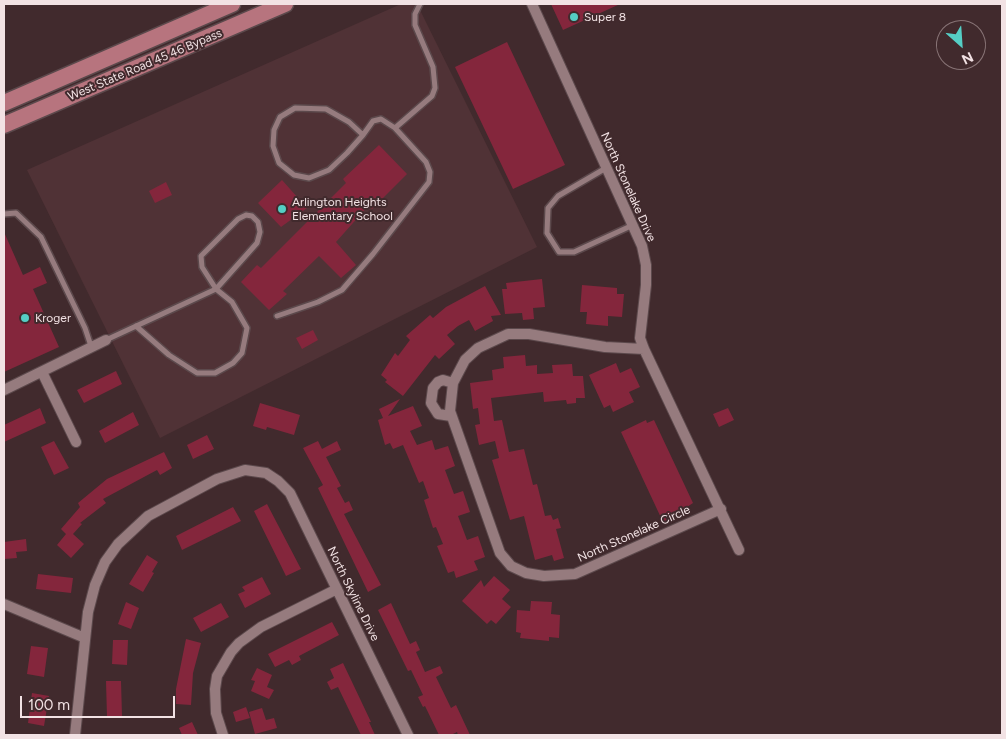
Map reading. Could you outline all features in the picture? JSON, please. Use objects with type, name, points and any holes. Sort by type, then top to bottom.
[{"type":"highway","name":"West State Road 45 46 Bypass","points":[[4,102],[232,4]]},
{"type":"highway","name":"West State Road 45 46 Bypass","points":[[4,125],[285,4]]},
{"type":"highway","points":[[183,48],[188,35],[205,16]]},
{"type":"street","name":"North Stonelake Drive","points":[[532,4],[642,246],[646,265],[646,285],[640,338],[644,349],[739,550]]},
{"type":"street","name":"North Stonelake Circle","points":[[644,349],[605,347],[529,334],[508,334],[478,348],[465,360],[453,383],[450,397],[451,416],[496,545],[504,560],[519,571],[544,576],[575,574],[721,509]]},
{"type":"street","points":[[4,390],[106,340]]},
{"type":"street","points":[[42,372],[76,442]]},
{"type":"street","points":[[451,416],[438,414],[431,403],[432,388],[438,382],[443,380],[453,383]]},
{"type":"street","name":"North Skyline Drive","points":[[85,638],[91,598],[100,573],[118,544],[137,525],[168,504],[226,475],[245,470],[266,473],[278,481],[290,493],[408,735]]},
{"type":"street","points":[[224,735],[215,707],[214,689],[217,676],[231,652],[262,627],[337,589]]},
{"type":"street","points":[[4,604],[85,638],[75,735]]},
{"type":"lane","points":[[395,128],[432,96],[435,88],[433,67],[415,25],[415,14],[420,4]]},
{"type":"lane","points":[[277,316],[318,302],[342,290],[379,247],[429,182],[430,172],[426,162],[395,128],[381,119],[373,121],[363,134],[329,170],[309,178],[294,175],[279,163],[273,146],[274,130],[280,117],[294,108],[326,109],[349,122],[363,134]]},
{"type":"lane","points":[[606,168],[558,196],[548,208],[547,233],[559,252],[574,252],[633,225]]},
{"type":"lane","points":[[4,214],[16,213],[41,237],[85,328],[91,346]]},
{"type":"lane","points":[[106,340],[136,326],[216,289],[257,243],[260,232],[258,222],[252,216],[238,219],[201,256],[202,267],[216,289],[232,302],[247,328],[242,353],[233,363],[215,373],[198,373],[169,355],[136,326]]},
{"type":"shaded area","name":"Arlington Heights Elementary School","points":[[401,4],[417,4],[537,247],[160,438],[27,170]]},
{"type":"building","name":"Super 8","points":[[551,4],[620,4],[563,30]]},
{"type":"building","points":[[507,42],[565,165],[513,189],[455,67]]},
{"type":"building","points":[[379,145],[407,174],[372,209],[369,205],[336,242],[356,265],[341,278],[319,256],[283,291],[287,294],[269,310],[241,282],[257,265],[261,268],[346,183],[343,179]]},
{"type":"building","points":[[282,180],[307,208],[281,227],[258,203]]},
{"type":"building","points":[[166,182],[172,195],[155,203],[149,191]]},
{"type":"building","name":"Kroger","points":[[4,232],[23,275],[40,267],[47,283],[33,289],[59,347],[4,372]]},
{"type":"building","points":[[542,279],[545,307],[533,308],[534,319],[523,320],[522,313],[505,314],[502,289],[507,289],[506,283]]},
{"type":"building","points":[[582,285],[617,288],[617,294],[624,294],[622,317],[608,316],[608,326],[586,324],[587,312],[580,312]]},
{"type":"building","points":[[485,286],[501,315],[491,316],[493,321],[475,331],[469,320],[447,335],[455,344],[439,359],[435,355],[403,396],[385,382],[387,380],[381,375],[395,353],[398,356],[410,340],[406,336],[430,315],[433,318],[446,307]]},
{"type":"building","points":[[313,330],[318,340],[302,349],[296,338]]},
{"type":"building","points":[[525,355],[526,366],[537,365],[537,374],[553,373],[552,365],[572,364],[573,376],[583,376],[585,398],[576,398],[576,403],[567,404],[566,400],[544,402],[543,392],[491,398],[494,421],[502,420],[509,452],[524,449],[533,485],[537,484],[545,516],[551,515],[553,520],[558,518],[561,528],[556,529],[564,558],[554,561],[552,555],[535,560],[524,516],[510,520],[492,460],[499,458],[495,441],[479,445],[475,425],[480,424],[478,408],[473,409],[470,383],[493,380],[492,370],[504,368],[503,357]]},
{"type":"building","points":[[616,363],[620,373],[631,368],[640,387],[629,392],[634,402],[613,412],[610,405],[604,408],[589,375]]},
{"type":"building","points":[[116,371],[122,384],[84,403],[77,390]]},
{"type":"building","points":[[400,399],[388,416],[413,406],[422,426],[410,431],[417,445],[432,440],[435,450],[448,446],[455,466],[445,470],[454,494],[463,491],[470,512],[458,516],[467,540],[478,536],[485,557],[474,561],[478,570],[456,578],[454,571],[448,573],[437,546],[443,544],[436,527],[433,528],[424,500],[429,498],[423,481],[419,483],[403,445],[393,449],[390,443],[385,445],[378,420],[383,418],[379,409]]},
{"type":"building","points":[[260,403],[300,415],[294,435],[267,427],[266,430],[253,426]]},
{"type":"building","points":[[40,408],[46,423],[4,442],[4,425]]},
{"type":"building","points":[[728,408],[734,420],[719,427],[713,414]]},
{"type":"building","points":[[133,412],[139,425],[105,443],[99,431]]},
{"type":"building","points":[[646,420],[647,423],[654,420],[693,503],[687,507],[689,509],[663,522],[621,432]]},
{"type":"building","points":[[207,435],[214,449],[193,459],[187,445]]},
{"type":"building","points":[[54,441],[69,468],[54,475],[41,447]]},
{"type":"building","points":[[318,441],[322,449],[337,441],[341,450],[326,457],[341,486],[337,488],[345,503],[349,501],[353,510],[344,514],[381,585],[368,592],[318,488],[323,485],[303,448]]},
{"type":"building","points":[[164,452],[172,468],[160,475],[157,470],[103,499],[106,503],[80,523],[82,524],[73,534],[84,544],[71,558],[57,545],[66,534],[61,529],[80,507],[78,503],[107,479]]},
{"type":"building","points":[[267,504],[301,569],[286,576],[254,511]]},
{"type":"building","points":[[233,507],[241,521],[182,550],[176,536]]},
{"type":"building","points":[[26,539],[27,551],[16,552],[17,558],[4,559],[4,542]]},
{"type":"building","points":[[147,555],[158,562],[143,592],[129,584]]},
{"type":"building","points":[[38,574],[73,578],[71,593],[36,589]]},
{"type":"building","points":[[494,576],[510,590],[502,599],[511,607],[496,624],[491,620],[487,624],[462,601],[481,580],[484,587]]},
{"type":"building","points":[[262,577],[271,594],[245,608],[238,594],[245,591],[242,587]]},
{"type":"building","points":[[531,601],[552,602],[551,614],[560,615],[559,638],[549,637],[549,641],[520,638],[521,633],[516,632],[517,610],[530,611]]},
{"type":"building","points":[[126,602],[139,608],[131,629],[118,624]]},
{"type":"building","points":[[221,603],[229,617],[201,632],[193,618]]},
{"type":"building","points":[[391,603],[410,644],[416,641],[420,650],[416,652],[425,672],[440,666],[443,673],[436,677],[451,708],[456,705],[470,735],[458,735],[457,732],[451,735],[439,735],[425,706],[423,707],[418,697],[423,695],[411,670],[408,671],[378,610]]},
{"type":"building","points":[[332,622],[339,635],[299,656],[301,660],[292,665],[289,660],[275,667],[268,654]]},
{"type":"building","points":[[186,639],[201,643],[193,673],[191,705],[176,704],[176,689]]},
{"type":"building","points":[[113,640],[128,640],[127,665],[112,664]]},
{"type":"building","points":[[31,646],[48,648],[44,677],[27,674]]},
{"type":"building","points":[[343,663],[371,722],[369,722],[375,735],[361,735],[338,687],[331,690],[327,682],[334,678],[330,669]]},
{"type":"building","points":[[257,668],[272,675],[267,687],[274,690],[269,699],[251,691],[255,681],[251,680]]},
{"type":"building","points":[[106,681],[121,681],[122,716],[107,717]]},
{"type":"building","points":[[32,693],[49,696],[44,726],[28,723]]},
{"type":"building","points":[[246,707],[250,718],[236,722],[233,712]]},
{"type":"building","points":[[262,708],[266,720],[274,718],[277,728],[255,734],[249,712]]},
{"type":"building","points":[[192,722],[198,735],[182,735],[179,728]]},
{"type":"place","name":"Super 8","points":[[574,17]]},
{"type":"place","name":"Arlington Heights Elementary School","points":[[282,209]]},
{"type":"place","name":"Kroger","points":[[25,318]]}]
